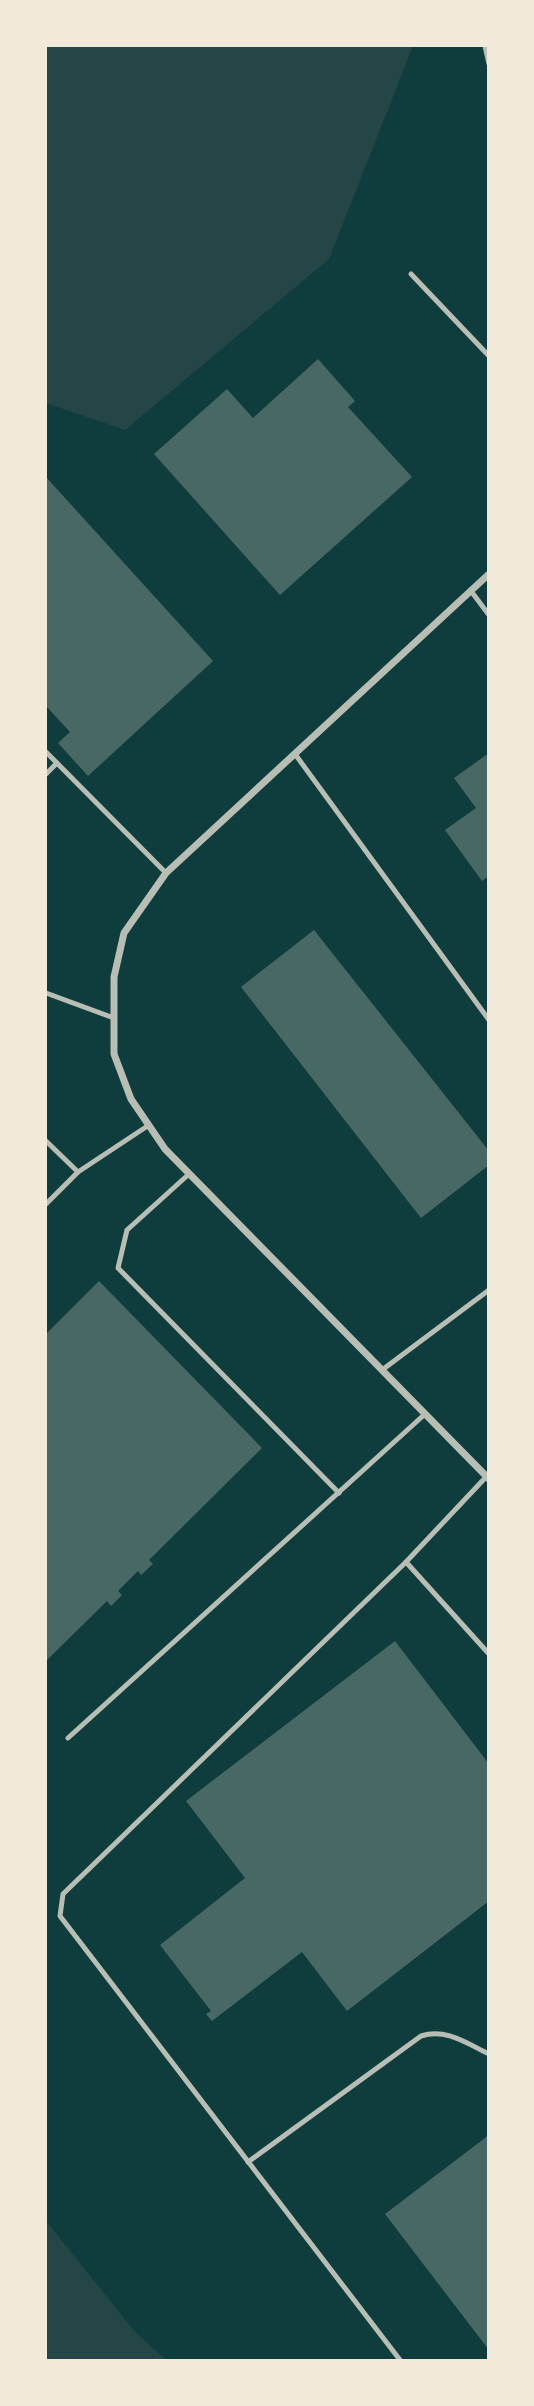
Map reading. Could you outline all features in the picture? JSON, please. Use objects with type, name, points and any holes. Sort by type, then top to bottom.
[{"type":"street","points":[[487,1478],[165,1149],[131,1099],[114,1054],[114,977],[124,933],[166,873],[488,574]]},
{"type":"lane","points":[[485,46],[488,64]]},
{"type":"lane","points":[[411,274],[487,352]]},
{"type":"lane","points":[[471,591],[488,615]]},
{"type":"lane","points":[[46,752],[166,873]]},
{"type":"lane","points":[[295,754],[488,1020]]},
{"type":"lane","points":[[46,774],[57,763]]},
{"type":"lane","points":[[46,993],[114,1018]]},
{"type":"lane","points":[[46,1204],[78,1172],[149,1125]]},
{"type":"lane","points":[[46,1141],[78,1172]]},
{"type":"lane","points":[[189,1174],[127,1230],[118,1268],[339,1493]]},
{"type":"lane","points":[[382,1370],[488,1290]]},
{"type":"lane","points":[[68,1738],[425,1414]]},
{"type":"lane","points":[[400,2361],[60,1916],[60,1905],[63,1895],[406,1562],[487,1478]]},
{"type":"lane","points":[[406,1562],[488,1654]]},
{"type":"lane","points":[[248,2162],[422,2036],[434,2032],[445,2034],[488,2054]]},
{"type":"shaded area","points":[[46,46],[413,46],[329,259],[125,430],[46,403]]},
{"type":"shaded area","points":[[46,2221],[135,2332],[166,2360],[46,2360]]},
{"type":"building","points":[[318,359],[355,401],[348,407],[412,477],[280,595],[154,454],[227,389],[253,418]]},
{"type":"building","points":[[46,477],[213,661],[88,776],[58,743],[70,732],[46,706]]},
{"type":"building","points":[[489,753],[489,876],[482,881],[445,830],[476,808],[454,778]]},
{"type":"building","points":[[314,930],[489,1151],[489,1165],[421,1218],[241,987]]},
{"type":"building","points":[[99,1281],[262,1448],[149,1560],[153,1564],[141,1575],[138,1571],[118,1591],[122,1595],[111,1606],[107,1601],[46,1661],[46,1334]]},
{"type":"building","points":[[395,1641],[489,1764],[489,1901],[347,2011],[302,1952],[212,2021],[206,2014],[211,2011],[160,1945],[245,1878],[186,1801]]},
{"type":"building","points":[[489,2135],[489,2350],[385,2214]]}]
